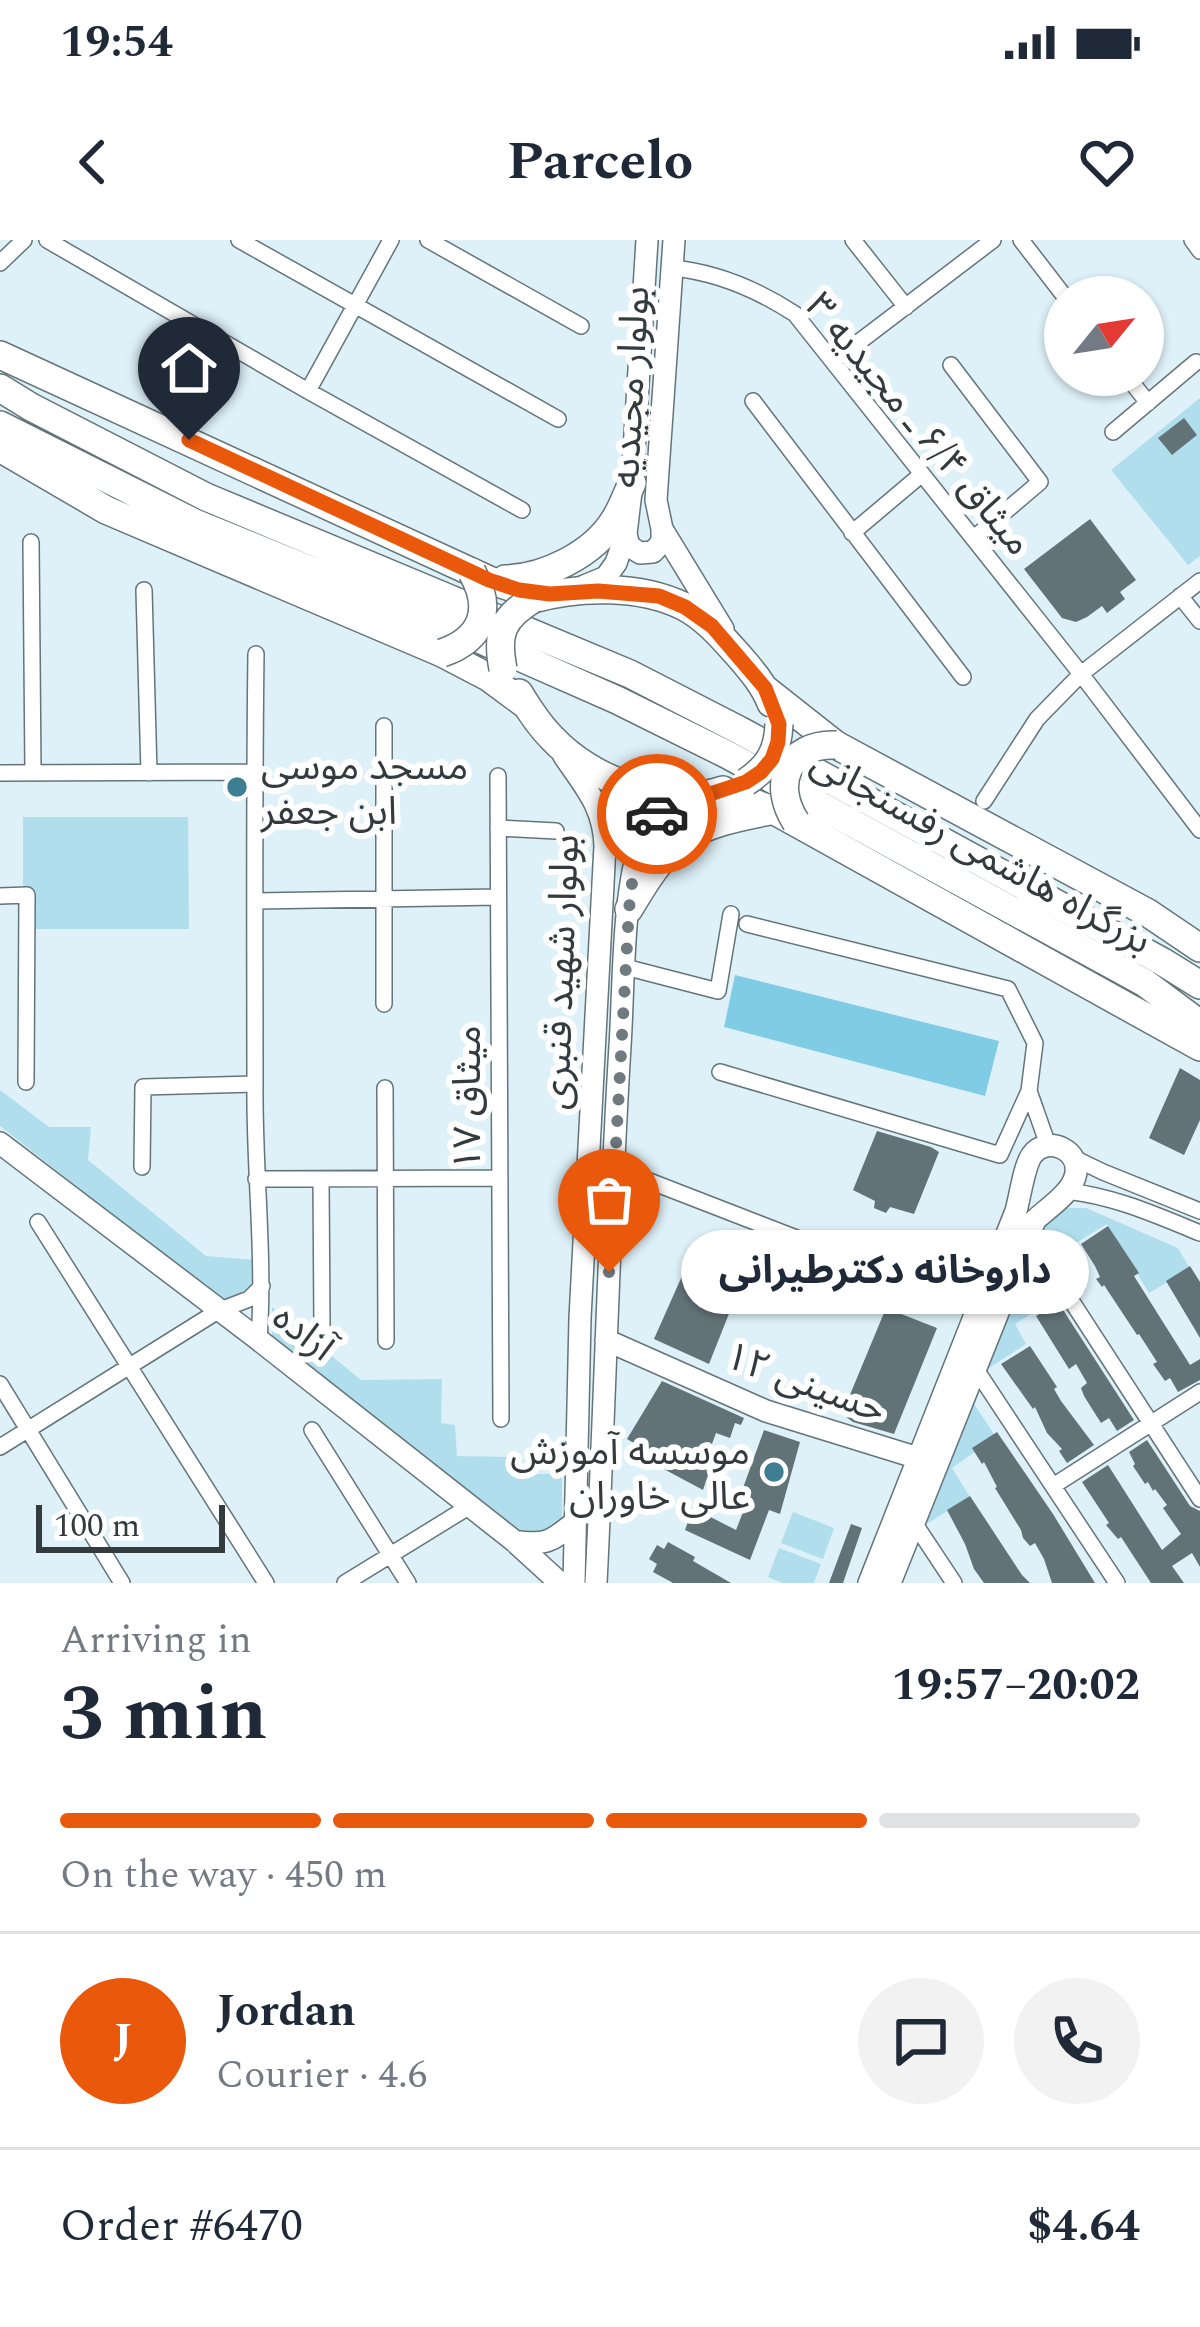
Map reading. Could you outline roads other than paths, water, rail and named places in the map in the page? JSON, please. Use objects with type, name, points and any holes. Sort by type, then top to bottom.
[{"type":"highway","points":[[0,355],[519,590],[659,596],[685,607],[712,626],[765,688],[836,745],[1148,913],[1200,948]]},
{"type":"highway","name":"بزرگراه هاشمی رفسنجانی","points":[[0,388],[206,497],[630,674],[793,759],[1200,986]]},
{"type":"highway","name":"بزرگراه هاشمی رفسنجانی","points":[[0,425],[195,523],[464,632],[710,746],[1145,983],[1200,1024]]},
{"type":"highway","points":[[0,448],[106,510],[442,653],[488,677],[526,705]]},
{"type":"highway","points":[[481,576],[526,578],[580,553],[614,521],[632,483]]},
{"type":"highway","points":[[442,653],[458,648],[480,625],[484,607],[481,576]]},
{"type":"highway","points":[[552,595],[515,610],[503,627],[499,648],[503,669],[552,739],[610,779],[667,794],[699,795],[746,782],[772,759],[778,742],[779,724],[765,688]]},
{"type":"highway","points":[[629,909],[655,865],[687,836],[722,821],[784,816],[785,775],[794,760],[809,748],[836,745]]},
{"type":"highway","name":"بزرگراه هاشمی رفسنجانی","points":[[699,795],[751,802],[784,816],[1200,1047]]},
{"type":"main road","name":"بولوار مجیدیه","points":[[552,595],[606,577],[626,534],[646,240]]},
{"type":"main road","name":"بولوار مجیدیه","points":[[674,240],[656,500],[662,530],[742,660]]},
{"type":"main road","points":[[0,458],[106,510]]},
{"type":"main road","points":[[626,534],[629,546],[640,554],[653,552],[662,542],[662,530]]},
{"type":"main road","name":"بولوار شهید قنبری","points":[[552,739],[597,804],[604,825],[574,1583]]},
{"type":"main road","name":"بولوار شهید قنبری","points":[[596,1583],[613,1167],[636,854],[658,812],[699,795]]},
{"type":"main road","points":[[1125,1006],[1200,1058]]},
{"type":"main road","name":"آزاده","points":[[0,1143],[259,1340],[513,1540],[560,1583]]},
{"type":"main road","points":[[869,1583],[1016,1211],[1028,1160],[1048,1145],[1063,1147],[1077,1169],[1074,1181],[1035,1220],[890,1583]]},
{"type":"main road","points":[[587,1166],[613,1167]]},
{"type":"main road","points":[[1026,1172],[1036,1191],[1057,1195],[1066,1191]]},
{"type":"main road","name":"حسینی ۱۲","points":[[606,1340],[766,1412],[918,1458]]},
{"type":"main road","points":[[513,1540],[536,1545],[554,1540],[575,1522]]},
{"type":"street","points":[[0,263],[24,240]]},
{"type":"street","points":[[47,240],[522,510]]},
{"type":"street","points":[[238,240],[558,419]]},
{"type":"street","points":[[308,391],[391,240]]},
{"type":"street","points":[[428,240],[581,326]]},
{"type":"street","points":[[853,240],[905,307]]},
{"type":"street","points":[[834,361],[993,240]]},
{"type":"street","points":[[1021,240],[1049,276]]},
{"type":"street","points":[[1192,240],[1200,251]]},
{"type":"street","name":"میثاق ۶/۴ ـ مجیدیه ۳","points":[[672,268],[734,283],[794,314],[1200,830]]},
{"type":"street","points":[[1113,432],[1196,362]]},
{"type":"street","points":[[951,365],[1040,482],[974,538]]},
{"type":"street","points":[[1142,396],[1148,403]]},
{"type":"street","points":[[753,401],[963,677]]},
{"type":"street","points":[[852,533],[922,474]]},
{"type":"street","points":[[32,542],[33,772]]},
{"type":"street","points":[[984,801],[1037,719],[1081,674],[1200,580]]},
{"type":"street","points":[[144,590],[149,773]]},
{"type":"street","points":[[1180,596],[1200,621]]},
{"type":"street","points":[[256,654],[256,1179],[263,1285],[259,1340]]},
{"type":"street","points":[[384,726],[384,1004]]},
{"type":"street","points":[[0,773],[255,772]]},
{"type":"street","name":"میثاق ۱۷","points":[[498,776],[501,1419]]},
{"type":"street","points":[[498,828],[556,831]]},
{"type":"street","points":[[0,896],[27,895],[26,1082]]},
{"type":"street","points":[[256,901],[498,897]]},
{"type":"street","points":[[625,967],[718,991],[731,914]]},
{"type":"street","points":[[720,1072],[1000,1155],[1029,1091],[1035,1043],[1009,989],[747,924]]},
{"type":"street","points":[[142,1167],[143,1087],[255,1084]]},
{"type":"street","points":[[385,1088],[386,1341]]},
{"type":"street","points":[[1029,1091],[1048,1145]]},
{"type":"street","points":[[1073,1158],[1200,1211]]},
{"type":"street","points":[[613,1167],[977,1308]]},
{"type":"street","points":[[256,1179],[500,1178]]},
{"type":"street","points":[[321,1179],[322,1327]]},
{"type":"street","points":[[1066,1191],[1120,1200],[1200,1233]]},
{"type":"street","points":[[38,1222],[266,1583]]},
{"type":"street","points":[[1052,1271],[1200,1498]]},
{"type":"street","points":[[0,1447],[218,1311],[249,1299],[263,1285]]},
{"type":"street","points":[[975,1367],[1118,1583]]},
{"type":"street","points":[[0,1384],[122,1583]]},
{"type":"street","points":[[1053,1486],[1200,1392]]},
{"type":"street","points":[[312,1430],[408,1583]]},
{"type":"street","points":[[345,1583],[470,1506]]},
{"type":"street","points":[[913,1521],[954,1583]]},
{"type":"place","name":"مسجد موسی ابن جعفر","points":[[237,787]]},
{"type":"place","name":"داروخانه دکترطیرانی","points":[[609,1272]]},
{"type":"place","name":"موسسه آموزش عالی خاوران","points":[[774,1472]]}]
